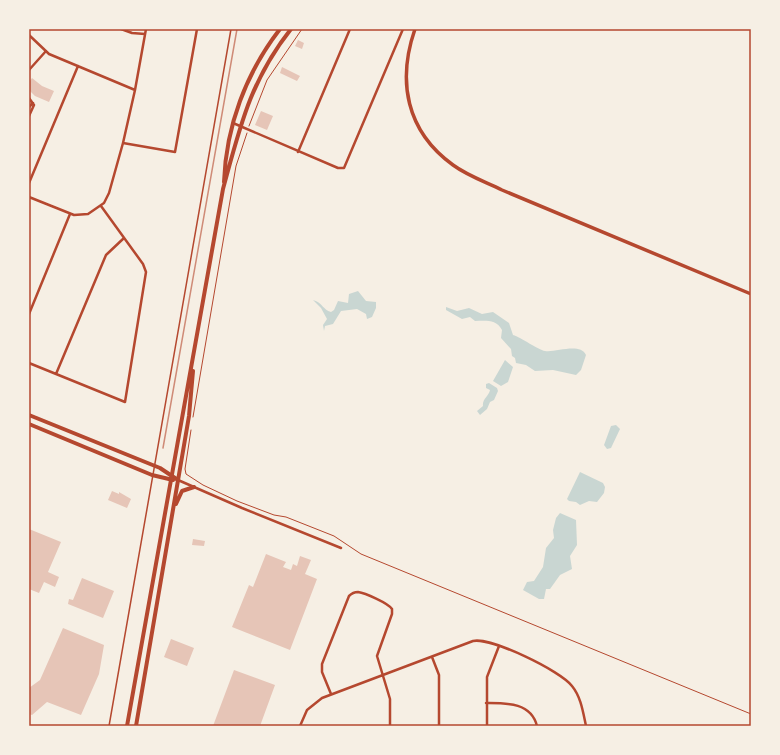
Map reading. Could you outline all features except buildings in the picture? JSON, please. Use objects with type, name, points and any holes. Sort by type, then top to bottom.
[{"type":"main road","points":[[223,189],[224,167],[232,123],[250,78],[280,29]]},
{"type":"main road","points":[[127,726],[223,189],[240,127],[250,98],[259,79],[291,29]]},
{"type":"main road","points":[[136,726],[189,416],[193,363]]},
{"type":"main road","points":[[29,416],[155,466],[171,474],[178,480]]},
{"type":"main road","points":[[29,424],[152,475],[170,480],[178,480]]},
{"type":"main road","points":[[172,517],[180,494],[185,490],[194,487]]},
{"type":"street","points":[[121,29],[132,33],[145,34]]},
{"type":"street","points":[[29,197],[70,214],[88,214],[101,206],[109,193],[123,143],[135,90],[146,29]]},
{"type":"street","points":[[123,143],[175,152],[197,29]]},
{"type":"street","points":[[298,152],[350,29]]},
{"type":"street","points":[[232,123],[298,152],[342,169],[346,166],[403,29]]},
{"type":"street","points":[[415,29],[406,63],[405,85],[408,98],[412,112],[424,134],[438,153],[448,162],[474,177],[502,190],[751,294]]},
{"type":"street","points":[[29,35],[46,51],[135,90]]},
{"type":"street","points":[[29,70],[46,51]]},
{"type":"street","points":[[29,183],[78,66]]},
{"type":"street","points":[[29,98],[33,103]]},
{"type":"street","points":[[29,107],[33,103]]},
{"type":"street","points":[[29,116],[33,103]]},
{"type":"street","points":[[29,363],[126,402],[146,276],[145,268],[101,206]]},
{"type":"street","points":[[29,314],[70,214]]},
{"type":"street","points":[[56,374],[106,255],[124,238]]},
{"type":"street","points":[[178,480],[341,548]]},
{"type":"street","points":[[331,694],[322,672],[322,664],[347,599],[353,593],[359,592],[386,604],[392,609],[392,618],[377,656],[390,699],[390,726]]},
{"type":"street","points":[[300,726],[310,707],[318,700],[476,640],[499,646],[548,667],[564,677],[578,696],[586,726]]},
{"type":"street","points":[[487,726],[487,677],[499,646]]},
{"type":"street","points":[[432,657],[439,675],[439,726]]},
{"type":"street","points":[[486,703],[507,703],[527,710],[534,716],[537,726]]},
{"type":"lane","points":[[109,726],[231,29]]},
{"type":"path","points":[[192,422],[236,166],[259,97],[267,80],[302,29]]},
{"type":"path","points":[[191,430],[185,469],[186,474],[203,485],[237,501],[274,515],[286,517],[331,535],[361,554],[751,714]]},
{"type":"shaded area","points":[[358,291],[366,301],[376,302],[376,308],[372,317],[367,319],[366,314],[357,309],[341,311],[333,324],[325,326],[324,331],[323,325],[327,319],[321,308],[313,300],[331,312],[334,310],[338,301],[348,303],[349,294]]},
{"type":"shaded area","points":[[446,307],[457,311],[469,308],[482,314],[493,312],[509,323],[513,335],[545,351],[578,349],[583,351],[586,355],[581,370],[576,375],[553,370],[535,371],[526,365],[516,363],[515,358],[512,356],[511,349],[501,338],[502,330],[500,326],[490,321],[475,321],[470,317],[462,319],[446,310]]},
{"type":"shaded area","points":[[505,360],[513,367],[508,382],[501,386],[493,381]]},
{"type":"shaded area","points":[[489,383],[497,388],[498,391],[494,400],[490,402],[487,409],[480,415],[477,411],[483,406],[490,390],[486,388],[486,384]]},
{"type":"shaded area","points":[[616,425],[620,429],[611,448],[607,449],[604,445],[611,426]]},
{"type":"shaded area","points":[[580,472],[603,483],[605,487],[604,493],[597,502],[589,501],[580,505],[567,499]]},
{"type":"shaded area","points":[[560,513],[576,520],[577,545],[570,556],[572,569],[560,575],[550,589],[546,589],[544,599],[539,599],[523,590],[527,582],[534,581],[543,567],[546,548],[554,538],[553,530],[556,518]]},
{"type":"railway","points":[[163,448],[237,29]]}]
